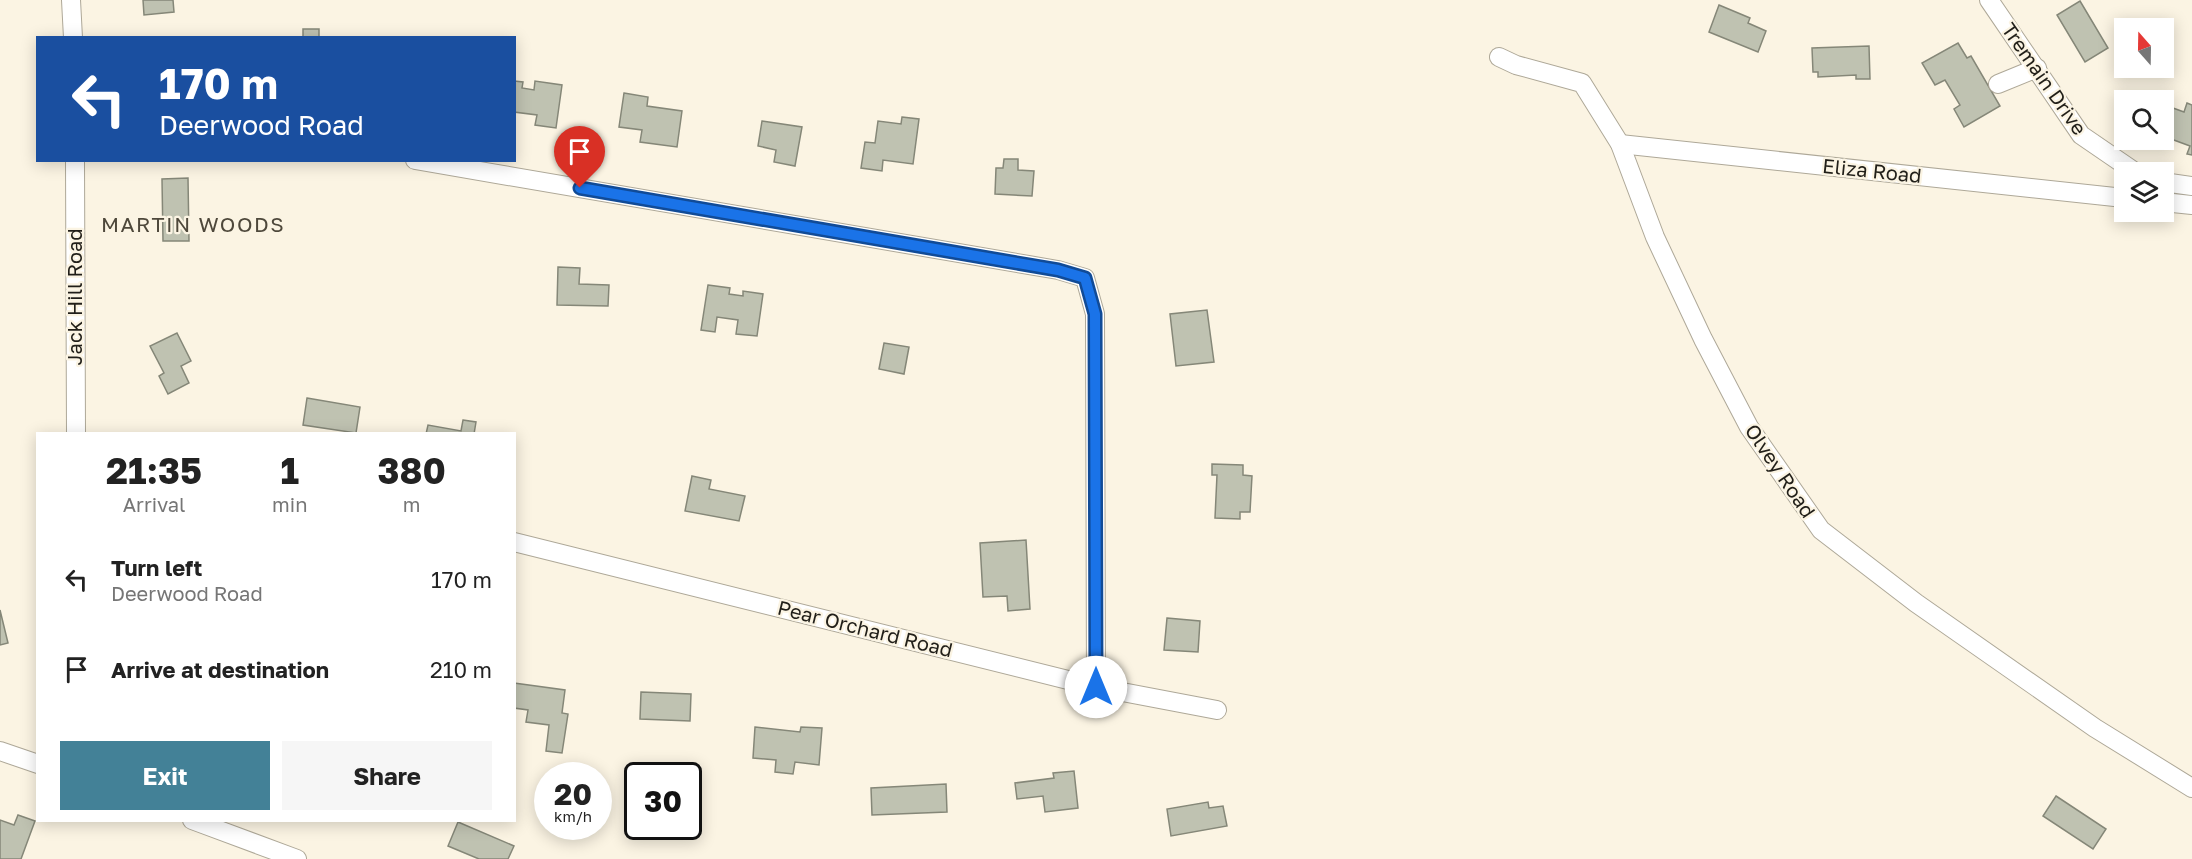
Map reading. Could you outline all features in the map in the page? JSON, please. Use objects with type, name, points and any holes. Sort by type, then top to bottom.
[{"type":"street","points":[[71,0],[73,36]]},
{"type":"street","name":"Tremain Drive","points":[[1989,0],[2080,135],[2119,162]]},
{"type":"street","name":"Olvey Road","points":[[1499,57],[1516,65],[1582,83],[1620,144],[1655,237],[1702,339],[1749,427],[1821,530],[1916,603],[2085,721],[2192,788]]},
{"type":"street","points":[[1998,84],[2037,68]]},
{"type":"street","name":"Eliza Road","points":[[1620,144],[2114,197]]},
{"type":"street","name":"Jack Hill Road","points":[[75,162],[77,432]]},
{"type":"street","points":[[427,162],[1058,270],[1085,278],[1095,314],[1096,687]]},
{"type":"street","points":[[2174,184],[2192,186]]},
{"type":"street","points":[[2174,203],[2192,205]]},
{"type":"street","name":"Pear Orchard Road","points":[[516,542],[1096,687],[1217,710]]},
{"type":"street","points":[[0,751],[36,763]]},
{"type":"street","points":[[197,822],[297,859]]},
{"type":"building","points":[[143,0],[173,0],[174,12],[144,15]]},
{"type":"building","points":[[2080,1],[2108,48],[2085,62],[2057,15]]},
{"type":"building","points":[[1719,5],[1750,18],[1748,23],[1766,31],[1758,52],[1709,32]]},
{"type":"building","points":[[303,29],[319,29],[319,36],[303,36]]},
{"type":"building","points":[[1958,43],[1967,58],[1971,56],[2000,106],[1964,127],[1954,109],[1960,105],[1945,80],[1935,85],[1922,63]]},
{"type":"building","points":[[1869,46],[1870,79],[1856,79],[1856,75],[1818,77],[1818,72],[1813,72],[1812,48]]},
{"type":"building","points":[[516,81],[523,82],[522,88],[534,90],[535,81],[562,85],[556,128],[535,125],[537,115],[516,112]]},
{"type":"building","points":[[624,93],[648,97],[647,106],[682,111],[677,147],[640,142],[642,130],[619,127]]},
{"type":"building","points":[[2187,103],[2192,105],[2192,155],[2187,154],[2190,146],[2174,140],[2174,108],[2184,112]]},
{"type":"building","points":[[902,117],[919,119],[913,164],[883,160],[882,171],[861,168],[865,142],[875,143],[878,121],[901,124]]},
{"type":"building","points":[[762,121],[802,127],[795,166],[774,162],[776,150],[758,146]]},
{"type":"building","points":[[1004,159],[1018,159],[1018,170],[1034,171],[1032,196],[995,194],[996,168],[1003,168]]},
{"type":"building","points":[[188,178],[189,241],[163,241],[162,179]]},
{"type":"building","points":[[558,267],[580,268],[579,284],[609,285],[608,306],[557,305]]},
{"type":"building","points":[[708,285],[730,288],[729,294],[743,296],[743,291],[763,294],[757,336],[736,334],[738,320],[717,317],[715,332],[701,330]]},
{"type":"building","points":[[1207,310],[1214,362],[1176,366],[1170,314]]},
{"type":"building","points":[[177,333],[191,361],[181,366],[189,383],[168,394],[159,376],[164,373],[150,346]]},
{"type":"building","points":[[884,343],[909,347],[904,374],[879,369]]},
{"type":"building","points":[[307,398],[360,407],[356,432],[303,425]]},
{"type":"building","points":[[463,420],[476,422],[474,432],[426,432],[428,425],[461,431]]},
{"type":"building","points":[[1212,464],[1243,465],[1243,475],[1252,476],[1250,512],[1240,512],[1240,519],[1215,518],[1217,475],[1212,475]]},
{"type":"building","points":[[692,476],[711,480],[709,489],[745,496],[739,521],[685,511]]},
{"type":"building","points":[[1026,540],[1030,609],[1008,611],[1007,596],[983,597],[980,543]]},
{"type":"building","points":[[0,610],[8,643],[0,645]]},
{"type":"building","points":[[1167,618],[1200,621],[1198,652],[1164,650]]},
{"type":"building","points":[[516,683],[565,690],[562,713],[568,714],[562,753],[546,751],[549,725],[526,722],[528,710],[516,708]]},
{"type":"building","points":[[641,692],[691,694],[690,721],[640,719]]},
{"type":"building","points":[[755,727],[800,732],[801,727],[822,728],[819,765],[795,762],[793,774],[775,772],[776,760],[753,758]]},
{"type":"building","points":[[1074,771],[1078,808],[1045,812],[1043,796],[1017,799],[1015,783],[1054,778],[1053,773]]},
{"type":"building","points":[[946,784],[947,812],[872,815],[871,788]]},
{"type":"building","points":[[2056,796],[2106,829],[2093,849],[2043,816]]},
{"type":"building","points":[[1208,802],[1209,808],[1223,806],[1227,826],[1171,836],[1167,809]]},
{"type":"building","points":[[18,815],[35,821],[21,859],[0,859],[0,820],[14,825]]},
{"type":"building","points":[[458,822],[514,846],[508,859],[479,859],[448,846]]},
{"type":"district","name":"MARTIN WOODS","points":[[193,225]]},
{"type":"route","points":[[580,188],[1058,270],[1085,278],[1095,314],[1096,687]]}]
